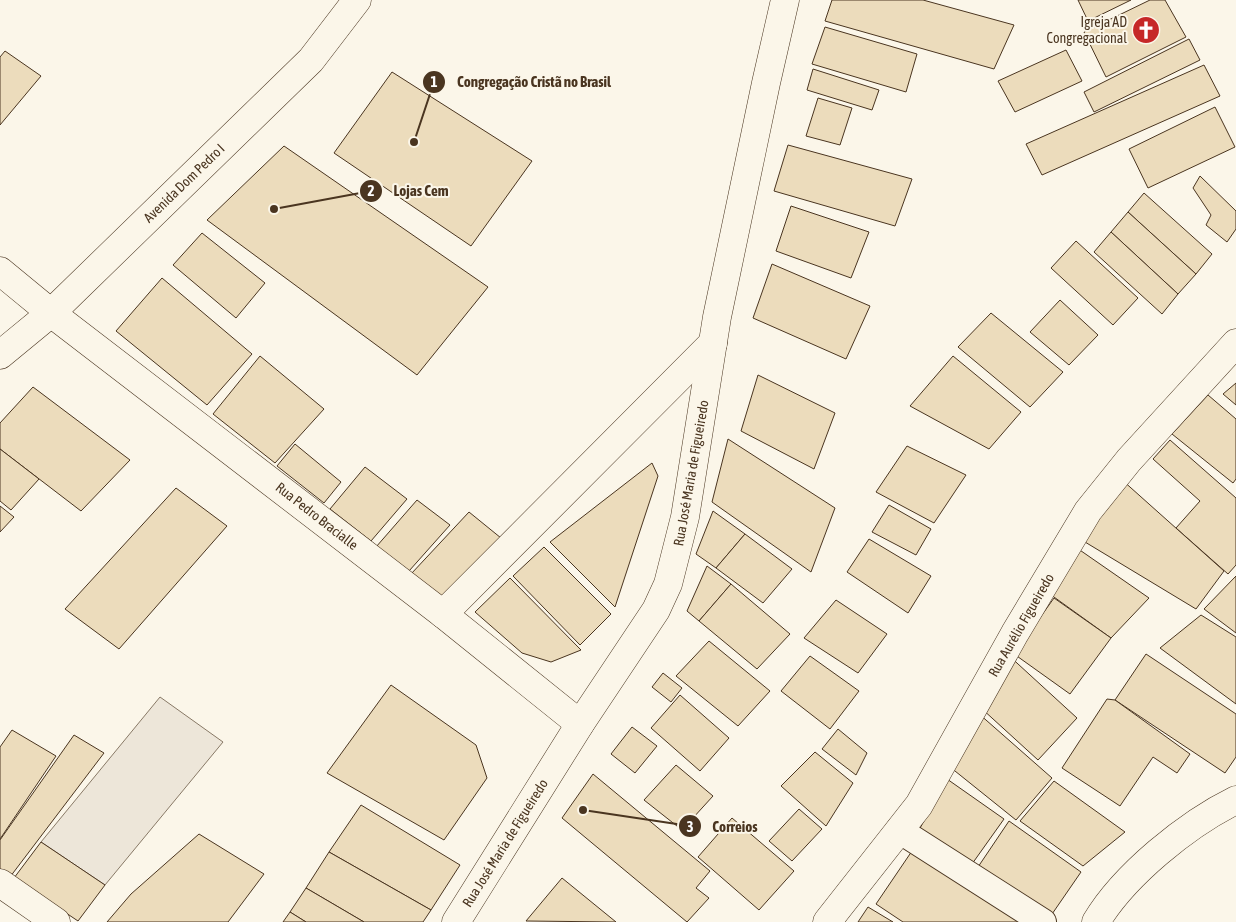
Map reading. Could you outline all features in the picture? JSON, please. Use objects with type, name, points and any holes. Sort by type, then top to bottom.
[{"type":"street","name":"Avenida Dom Pedro I","points":[[0,355],[51,313],[311,60],[358,0]]},
{"type":"street","name":"Rua José Maria de Figueiredo","points":[[456,922],[580,724],[656,610],[668,584],[685,517],[713,344],[766,83],[786,0]]},
{"type":"street","name":"Rua Pedro Bracialle","points":[[0,271],[51,313],[443,614],[580,724]]},
{"type":"street","points":[[443,614],[713,344]]},
{"type":"street","name":"Rua Aurélio Figueiredo","points":[[827,922],[919,805],[1014,633],[1088,511],[1129,460],[1236,344]]},
{"type":"street","points":[[1096,922],[1104,909],[1160,850],[1236,800]]},
{"type":"street","points":[[899,830],[1043,922]]},
{"type":"street","points":[[0,883],[56,922]]},
{"type":"shaded area","points":[[160,697],[223,742],[105,885],[41,842]]},
{"type":"building","points":[[832,0],[923,0],[1014,25],[994,69],[825,21]]},
{"type":"building","points":[[1078,0],[1131,0],[1088,21]]},
{"type":"building","points":[[1150,0],[1165,0],[1186,37],[1106,77],[1084,32]]},
{"type":"building","points":[[825,27],[917,54],[906,92],[812,64]]},
{"type":"building","points":[[1189,39],[1200,60],[1094,112],[1084,92]]},
{"type":"building","points":[[1066,50],[1082,81],[1015,112],[998,81]]},
{"type":"building","points":[[5,51],[41,76],[0,125],[0,57]]},
{"type":"building","points":[[1204,65],[1220,96],[1042,175],[1026,144]]},
{"type":"building","points":[[813,69],[879,90],[872,110],[807,90]]},
{"type":"building","points":[[392,72],[532,161],[471,246],[334,153]]},
{"type":"building","points":[[818,98],[852,108],[840,145],[806,136]]},
{"type":"building","points":[[1215,107],[1235,147],[1148,188],[1129,149]]},
{"type":"building","points":[[788,145],[912,179],[895,226],[774,191]]},
{"type":"building","points":[[284,146],[488,287],[417,375],[207,220]]},
{"type":"building","points":[[1200,176],[1236,211],[1236,229],[1227,242],[1206,225],[1211,215],[1193,188]]},
{"type":"building","points":[[1144,193],[1212,254],[1196,274],[1128,212]]},
{"type":"building","points":[[791,206],[869,232],[851,278],[776,251]]},
{"type":"building","points":[[1128,212],[1196,274],[1178,294],[1111,232]]},
{"type":"building","points":[[1111,232],[1178,294],[1162,314],[1094,252]]},
{"type":"building","points":[[202,233],[265,283],[236,318],[173,265]]},
{"type":"building","points":[[1076,241],[1138,298],[1113,325],[1051,268]]},
{"type":"building","points":[[772,264],[870,306],[846,359],[753,318]]},
{"type":"building","points":[[162,278],[252,354],[207,405],[116,331]]},
{"type":"building","points":[[1060,300],[1098,335],[1069,365],[1030,332]]},
{"type":"building","points":[[991,313],[1063,372],[1030,407],[958,347]]},
{"type":"building","points":[[260,356],[324,409],[275,463],[213,414]]},
{"type":"building","points":[[953,356],[1021,412],[989,449],[910,406]]},
{"type":"building","points":[[758,375],[835,413],[814,469],[741,431]]},
{"type":"building","points":[[1236,383],[1236,405],[1223,394]]},
{"type":"building","points":[[33,387],[130,460],[81,511],[0,449],[0,423]]},
{"type":"building","points":[[1208,395],[1236,419],[1236,479],[1233,483],[1172,434]]},
{"type":"building","points":[[728,439],[835,508],[811,572],[712,502]]},
{"type":"building","points":[[1170,440],[1236,498],[1236,565],[1228,574],[1176,528],[1200,501],[1153,459]]},
{"type":"building","points":[[295,444],[341,482],[324,503],[277,466]]},
{"type":"building","points":[[907,446],[966,475],[934,523],[876,492]]},
{"type":"building","points":[[0,449],[39,479],[11,510],[0,501]]},
{"type":"building","points":[[652,463],[658,476],[615,607],[550,542]]},
{"type":"building","points":[[365,467],[407,499],[371,541],[330,509]]},
{"type":"building","points":[[1121,479],[1224,571],[1196,609],[1080,539]]},
{"type":"building","points":[[176,488],[227,526],[119,649],[65,609]]},
{"type":"building","points":[[417,500],[450,525],[409,571],[376,547]]},
{"type":"building","points":[[889,505],[931,529],[916,555],[872,532]]},
{"type":"building","points":[[0,506],[14,517],[0,532]]},
{"type":"building","points":[[713,511],[745,534],[716,568],[696,554]]},
{"type":"building","points":[[469,512],[501,538],[443,599],[411,574]]},
{"type":"building","points":[[745,534],[792,569],[763,603],[716,568]]},
{"type":"building","points":[[869,539],[931,576],[908,613],[847,572]]},
{"type":"building","points":[[1074,546],[1149,598],[1111,638],[1047,592]]},
{"type":"building","points":[[544,547],[611,614],[580,645],[513,576]]},
{"type":"building","points":[[707,566],[731,584],[699,621],[687,611]]},
{"type":"building","points":[[1236,576],[1236,633],[1204,609]]},
{"type":"building","points":[[510,578],[581,650],[551,662],[522,653],[475,612]]},
{"type":"building","points":[[731,584],[790,634],[757,669],[699,621]]},
{"type":"building","points":[[1054,598],[1111,638],[1070,694],[1014,654]]},
{"type":"building","points":[[836,600],[887,634],[858,673],[804,638]]},
{"type":"building","points":[[1201,615],[1236,637],[1236,704],[1160,648]]},
{"type":"building","points":[[709,641],[770,691],[738,726],[676,676]]},
{"type":"building","points":[[1006,653],[1077,718],[1038,760],[981,708]]},
{"type":"building","points":[[1146,654],[1236,714],[1236,757],[1225,773],[1115,700]]},
{"type":"building","points":[[810,656],[859,691],[830,729],[781,691]]},
{"type":"building","points":[[663,673],[682,688],[671,702],[652,687]]},
{"type":"building","points":[[391,685],[476,745],[487,778],[444,840],[327,773]]},
{"type":"building","points":[[680,695],[729,738],[700,771],[651,728]]},
{"type":"building","points":[[1107,699],[1115,700],[1190,754],[1177,773],[1153,757],[1120,806],[1062,768]]},
{"type":"building","points":[[978,713],[1052,778],[1016,820],[950,767]]},
{"type":"building","points":[[632,727],[657,746],[635,773],[611,754]]},
{"type":"building","points":[[838,729],[867,753],[856,775],[822,749]]},
{"type":"building","points":[[12,730],[56,756],[0,839],[0,747]]},
{"type":"building","points":[[74,735],[104,753],[10,877],[0,870],[0,840]]},
{"type":"building","points":[[815,752],[853,783],[826,826],[781,786]]},
{"type":"building","points":[[676,765],[713,796],[682,830],[644,800]]},
{"type":"building","points":[[593,774],[710,871],[696,888],[709,898],[687,922],[562,818]]},
{"type":"building","points":[[947,779],[1004,819],[972,864],[919,830]]},
{"type":"building","points":[[1054,781],[1125,832],[1083,866],[1020,821]]},
{"type":"building","points":[[361,805],[460,865],[431,910],[329,852]]},
{"type":"building","points":[[799,809],[822,829],[792,861],[769,841]]},
{"type":"building","points":[[732,818],[794,871],[759,910],[698,857]]},
{"type":"building","points":[[1009,821],[1081,872],[1050,917],[978,867]]},
{"type":"building","points":[[199,834],[264,874],[228,922],[107,922],[131,894]]},
{"type":"building","points":[[41,842],[105,885],[78,921],[14,878]]},
{"type":"building","points":[[914,848],[1026,922],[903,922],[876,904]]},
{"type":"building","points":[[329,852],[431,910],[423,922],[364,922],[306,888]]},
{"type":"building","points":[[562,878],[616,922],[526,921]]},
{"type":"building","points":[[306,888],[364,922],[306,922],[290,912]]},
{"type":"building","points":[[868,907],[893,922],[858,922]]},
{"type":"building","points":[[290,912],[306,922],[283,922]]},
{"type":"place","name":"Igreja AD Congregacional","points":[[1146,30]]},
{"type":"place","name":"Congregação Cristã no Brasil","points":[[414,142]]},
{"type":"place","name":"Lojas Cem","points":[[274,209]]},
{"type":"place","name":"Correios","points":[[583,810]]}]
